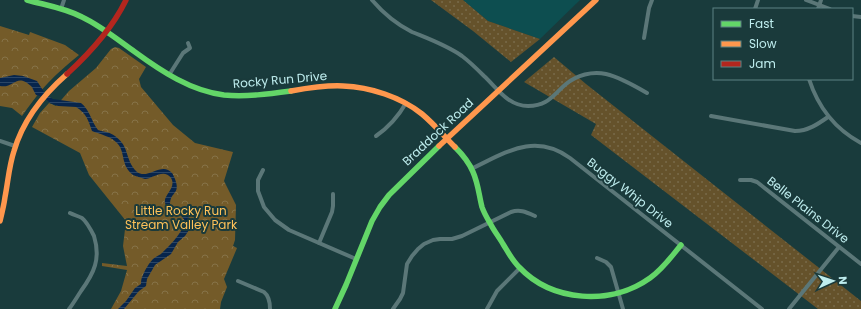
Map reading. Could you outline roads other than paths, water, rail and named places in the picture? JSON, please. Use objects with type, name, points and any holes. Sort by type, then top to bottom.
[{"type":"street","name":"Rocky Run Drive","points":[[27,0],[81,16],[180,82],[210,92],[227,95],[248,96],[336,86],[364,89],[389,96],[406,103],[427,118],[458,150],[471,169],[483,208],[490,222],[510,255],[520,268],[554,290],[582,297],[596,297],[619,293],[633,288],[652,277],[666,264],[681,245]]},
{"type":"street","points":[[61,9],[64,0]]},
{"type":"street","points":[[0,221],[2,203],[12,157],[28,120],[49,90],[86,57],[107,32],[126,0]]},
{"type":"street","points":[[372,0],[383,12],[399,24],[440,43],[461,56],[474,66],[512,102],[520,105],[533,106],[551,99],[574,78],[584,74],[596,73],[614,76],[647,93]]},
{"type":"street","name":"Braddock Road","points":[[335,309],[372,221],[385,200],[447,139],[596,0]]},
{"type":"street","points":[[644,38],[649,8],[652,0]]},
{"type":"street","points":[[806,0],[818,7],[821,0]]},
{"type":"street","points":[[169,75],[183,53],[190,48],[188,43]]},
{"type":"street","points":[[809,80],[814,94],[828,117],[845,133],[861,142]]},
{"type":"street","points":[[376,136],[387,128],[400,113],[406,103]]},
{"type":"street","points":[[711,116],[795,131],[810,128],[828,117]]},
{"type":"street","points":[[0,141],[16,146]]},
{"type":"street","name":"Buggy Whip Drive","points":[[471,169],[518,147],[535,145],[562,152],[762,309]]},
{"type":"street","points":[[263,170],[258,180],[257,189],[261,201],[275,220],[284,228],[356,259]]},
{"type":"street","name":"Belle Plains Drive","points":[[740,180],[751,180],[757,182],[861,264]]},
{"type":"street","points":[[318,243],[332,212],[332,194]]},
{"type":"street","points":[[393,309],[403,293],[408,264],[412,256],[424,244],[433,240],[452,239],[462,236],[515,210],[523,211],[535,216]]},
{"type":"street","points":[[68,309],[91,276],[95,268],[97,255],[96,243],[92,232],[81,218],[70,213]]},
{"type":"street","points":[[789,309],[839,247]]},
{"type":"street","points":[[597,258],[606,262],[611,268],[623,309]]},
{"type":"street","points":[[487,309],[497,291],[520,268]]},
{"type":"street","points":[[238,281],[264,292],[269,301],[270,309]]},
{"type":"park label","name":"Little Rocky Run Stream Valley Park","points":[[181,218]]}]
